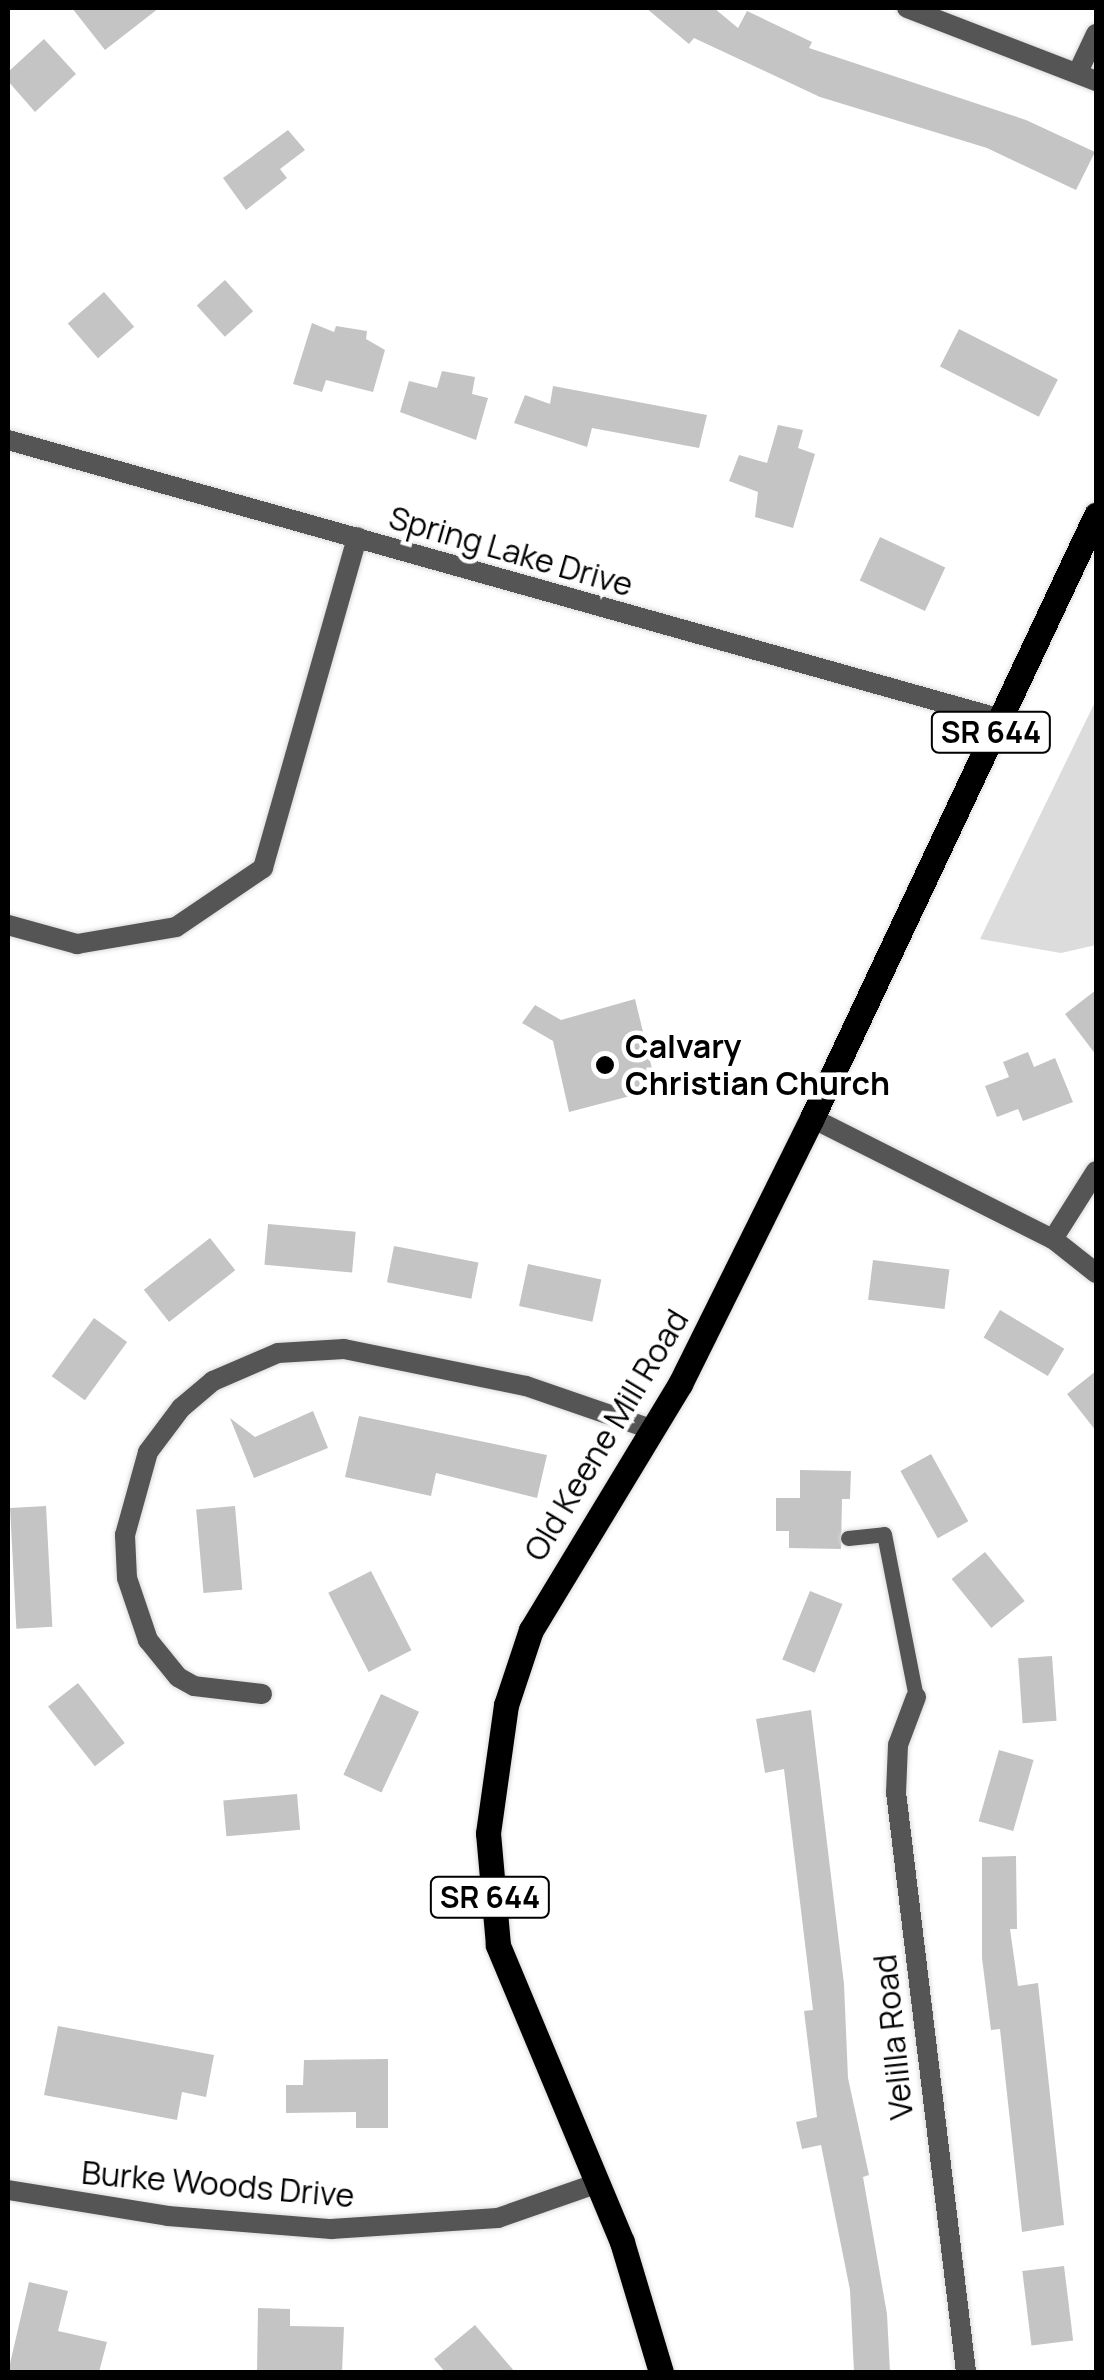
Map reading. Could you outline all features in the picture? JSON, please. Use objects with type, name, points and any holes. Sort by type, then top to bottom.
[{"type":"main road","name":"Old Keene Mill Road","points":[[661,2372],[598,2183],[498,1945],[488,1832],[498,1743],[530,1630],[651,1430],[812,1118],[1096,514]]},
{"type":"street","points":[[907,8],[1087,76],[1096,34]]},
{"type":"street","name":"Spring Lake Drive","points":[[8,440],[998,718]]},
{"type":"street","points":[[8,924],[77,944],[176,927],[262,868],[357,538]]},
{"type":"street","points":[[812,1118],[1053,1239],[1096,1273]]},
{"type":"street","points":[[1053,1239],[1096,1171]]},
{"type":"street","points":[[262,1694],[194,1686],[178,1677],[148,1640],[127,1578],[128,1520],[148,1452],[181,1408],[213,1381],[278,1353],[344,1349],[526,1386],[651,1430]]},
{"type":"street","name":"Velilla Road","points":[[916,1697],[898,1745],[896,1792],[966,2372]]},
{"type":"street","name":"Burke Woods Drive","points":[[8,2190],[168,2216],[331,2229],[498,2218],[598,2183]]},
{"type":"lane","points":[[848,1538],[884,1534],[916,1697]]},
{"type":"shaded area","points":[[1096,700],[1096,945],[1061,953],[980,939]]},
{"type":"building","points":[[72,8],[159,8],[105,50]]},
{"type":"building","points":[[646,8],[714,8],[738,28],[747,11],[812,42],[809,48],[1026,120],[1095,152],[1076,190],[987,148],[820,97],[694,38],[689,44]]},
{"type":"building","points":[[44,39],[76,74],[35,112],[8,81],[8,72]]},
{"type":"building","points":[[288,130],[305,150],[280,169],[287,178],[246,210],[223,178]]},
{"type":"building","points":[[225,280],[253,311],[225,337],[197,305]]},
{"type":"building","points":[[104,292],[134,327],[98,358],[68,323]]},
{"type":"building","points":[[312,323],[334,332],[336,326],[367,331],[366,339],[385,350],[373,392],[326,380],[322,392],[293,384]]},
{"type":"building","points":[[959,329],[1058,379],[1039,417],[940,366]]},
{"type":"building","points":[[442,371],[475,377],[472,394],[488,398],[476,440],[400,412],[409,381],[437,388]]},
{"type":"building","points":[[553,386],[707,415],[699,448],[592,428],[587,447],[514,423],[525,395],[550,404]]},
{"type":"building","points":[[778,425],[803,430],[798,448],[815,454],[793,528],[755,517],[758,492],[729,481],[739,455],[767,463]]},
{"type":"building","points":[[880,537],[945,567],[925,611],[860,581]]},
{"type":"building","points":[[1096,990],[1096,1055],[1065,1014]]},
{"type":"building","name":"Calvary Christian Church","points":[[635,999],[657,1089],[569,1112],[553,1041],[522,1023],[535,1005],[561,1020]]},
{"type":"building","points":[[1028,1052],[1034,1067],[1055,1058],[1073,1102],[1023,1121],[1018,1109],[997,1117],[985,1086],[1009,1077],[1003,1062]]},
{"type":"building","points":[[268,1224],[356,1232],[352,1273],[264,1265]]},
{"type":"building","points":[[210,1238],[235,1270],[169,1322],[144,1290]]},
{"type":"building","points":[[394,1246],[478,1262],[471,1299],[387,1282]]},
{"type":"building","points":[[873,1260],[949,1269],[945,1309],[868,1300]]},
{"type":"building","points":[[528,1264],[601,1280],[592,1322],[519,1306]]},
{"type":"building","points":[[1000,1310],[1064,1349],[1048,1376],[984,1337]]},
{"type":"building","points":[[94,1318],[127,1342],[85,1400],[52,1376]]},
{"type":"building","points":[[1096,1371],[1096,1431],[1067,1394]]},
{"type":"building","points":[[313,1411],[328,1448],[254,1478],[230,1418],[255,1437]]},
{"type":"building","points":[[359,1416],[547,1455],[537,1498],[436,1473],[431,1496],[345,1477]]},
{"type":"building","points":[[931,1454],[968,1521],[938,1538],[900,1471]]},
{"type":"building","points":[[800,1470],[851,1471],[850,1499],[842,1499],[841,1549],[789,1548],[789,1531],[776,1531],[776,1498],[800,1498]]},
{"type":"building","points":[[46,1506],[52,1627],[16,1629],[10,1508]]},
{"type":"building","points":[[235,1506],[242,1590],[203,1593],[196,1509]]},
{"type":"building","points":[[985,1552],[1025,1601],[991,1628],[952,1579]]},
{"type":"building","points":[[371,1571],[411,1650],[369,1672],[328,1593]]},
{"type":"building","points":[[810,1591],[842,1604],[815,1673],[782,1660]]},
{"type":"building","points":[[1052,1656],[1057,1721],[1023,1723],[1018,1658]]},
{"type":"building","points":[[78,1683],[125,1743],[95,1766],[48,1706]]},
{"type":"building","points":[[381,1694],[419,1712],[381,1792],[343,1775]]},
{"type":"building","points":[[811,1710],[844,1984],[848,2078],[869,2175],[863,2177],[887,2314],[890,2372],[854,2372],[850,2290],[821,2145],[802,2149],[796,2122],[817,2117],[804,2011],[813,2010],[784,1769],[765,1773],[756,1719]]},
{"type":"building","points":[[999,1750],[1034,1760],[1013,1831],[979,1821]]},
{"type":"building","points":[[297,1794],[300,1830],[226,1836],[223,1800]]},
{"type":"building","points":[[1016,1856],[1017,1929],[1010,1929],[1018,1986],[1038,1983],[1064,2225],[1022,2232],[1000,2029],[991,2030],[982,1958],[982,1857]]},
{"type":"building","points":[[58,2026],[214,2055],[206,2097],[182,2092],[177,2120],[44,2095]]},
{"type":"building","points":[[388,2059],[388,2128],[356,2128],[356,2112],[286,2113],[286,2085],[303,2085],[304,2060]]},
{"type":"building","points":[[1064,2266],[1073,2340],[1031,2346],[1022,2271]]},
{"type":"building","points":[[29,2282],[68,2291],[58,2331],[107,2342],[99,2372],[8,2372]]},
{"type":"building","points":[[258,2308],[290,2309],[290,2326],[344,2327],[342,2372],[257,2372]]},
{"type":"building","points":[[475,2325],[515,2372],[445,2372],[434,2359]]},
{"type":"place","name":"Calvary Christian Church","points":[[605,1065]]}]
